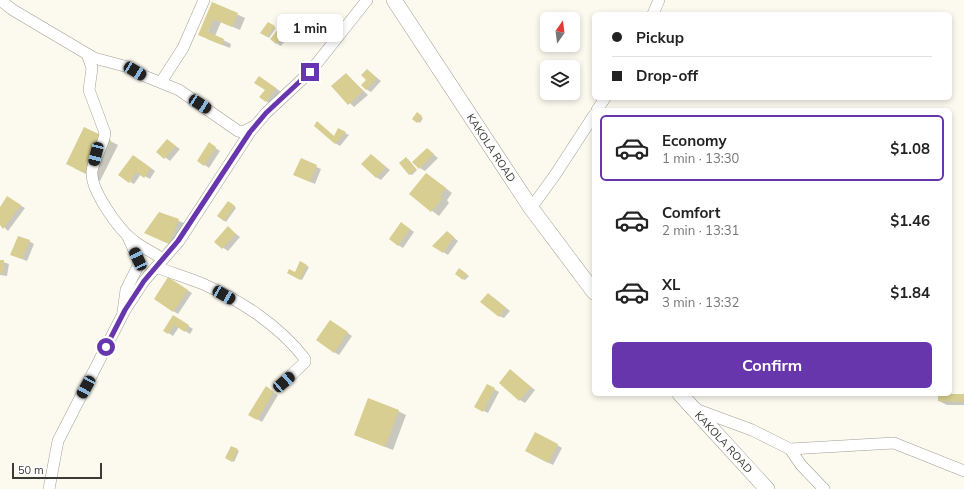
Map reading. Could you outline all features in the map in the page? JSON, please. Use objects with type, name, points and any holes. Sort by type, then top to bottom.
[{"type":"main road","name":"KAKOLA ROAD","points":[[394,0],[531,208],[592,289]]},
{"type":"main road","name":"KAKOLA ROAD","points":[[682,396],[767,489]]},
{"type":"street","points":[[0,0],[13,10],[94,58],[128,67],[142,75],[179,90],[238,131],[243,132],[256,125]]},
{"type":"street","points":[[161,82],[183,48],[204,0]]},
{"type":"street","points":[[49,489],[58,441],[122,316],[144,281],[178,241],[256,125],[266,113],[310,72],[367,0]]},
{"type":"street","points":[[654,12],[659,0]]},
{"type":"street","points":[[87,54],[92,68],[89,90],[105,133],[104,139],[96,154],[92,172],[97,193],[125,231],[134,241],[160,263],[246,307],[295,346],[305,358],[305,362],[284,382]]},
{"type":"street","points":[[531,208],[555,175],[592,118]]},
{"type":"street","points":[[122,316],[126,290],[138,266],[138,259],[125,231]]},
{"type":"street","points":[[694,409],[752,430],[790,449],[801,465],[824,489]]},
{"type":"street","points":[[790,449],[894,443],[964,471]]},
{"type":"building","points":[[212,2],[238,13],[232,27],[213,19],[208,32],[224,39],[222,45],[198,35]]},
{"type":"building","points":[[285,20],[290,24],[276,44],[270,39]]},
{"type":"building","points":[[268,22],[275,26],[267,37],[260,33]]},
{"type":"building","points":[[367,69],[377,78],[366,90],[361,85],[366,80],[361,75]]},
{"type":"building","points":[[346,73],[363,91],[348,105],[331,86]]},
{"type":"building","points":[[259,76],[276,88],[266,102],[259,97],[265,90],[254,83]]},
{"type":"building","points":[[417,112],[422,116],[417,123],[412,119]]},
{"type":"building","points":[[317,121],[334,136],[338,128],[346,132],[335,144],[314,126]]},
{"type":"building","points":[[84,127],[111,140],[93,177],[66,164]]},
{"type":"building","points":[[167,139],[176,146],[164,159],[156,152]]},
{"type":"building","points":[[209,142],[216,147],[204,166],[197,161]]},
{"type":"building","points":[[427,148],[434,154],[419,169],[412,162]]},
{"type":"building","points":[[371,154],[386,167],[376,178],[361,164]]},
{"type":"building","points":[[133,155],[151,168],[144,178],[136,172],[129,183],[118,175]]},
{"type":"building","points":[[406,157],[416,169],[409,175],[399,163]]},
{"type":"building","points":[[301,158],[317,165],[310,182],[293,175]]},
{"type":"building","points":[[426,173],[446,188],[440,196],[443,198],[431,212],[409,194]]},
{"type":"building","points":[[7,196],[21,205],[3,229],[0,225],[0,207]]},
{"type":"building","points":[[228,201],[235,206],[224,221],[217,216]]},
{"type":"building","points":[[159,212],[179,219],[169,244],[144,233]]},
{"type":"building","points":[[401,222],[410,229],[398,246],[389,239]]},
{"type":"building","points":[[228,226],[236,234],[222,249],[214,242]]},
{"type":"building","points":[[447,231],[454,237],[443,253],[432,246]]},
{"type":"building","points":[[18,236],[30,240],[22,259],[10,255]]},
{"type":"building","points":[[0,260],[4,260],[3,274],[0,273]]},
{"type":"building","points":[[300,261],[307,265],[300,280],[287,273],[289,269],[295,272]]},
{"type":"building","points":[[459,268],[467,274],[463,280],[455,274]]},
{"type":"building","points":[[168,277],[188,290],[173,312],[154,299]]},
{"type":"building","points":[[488,293],[506,308],[499,317],[480,302]]},
{"type":"building","points":[[173,315],[189,325],[185,332],[174,325],[168,334],[163,331]]},
{"type":"building","points":[[330,320],[348,332],[334,353],[316,340]]},
{"type":"building","points":[[510,369],[531,387],[519,401],[499,383]]},
{"type":"building","points":[[487,384],[495,388],[483,412],[474,407]]},
{"type":"building","points":[[266,386],[274,392],[257,420],[248,415]]},
{"type":"building","points":[[964,394],[964,402],[938,401],[938,396]]},
{"type":"building","points":[[368,398],[399,410],[385,447],[354,435]]},
{"type":"building","points":[[535,432],[558,444],[548,463],[525,451]]},
{"type":"building","points":[[231,446],[238,449],[232,462],[225,458]]},
{"type":"route","points":[[106,347],[125,310],[144,281],[178,241],[250,132],[266,113],[310,72]]}]
